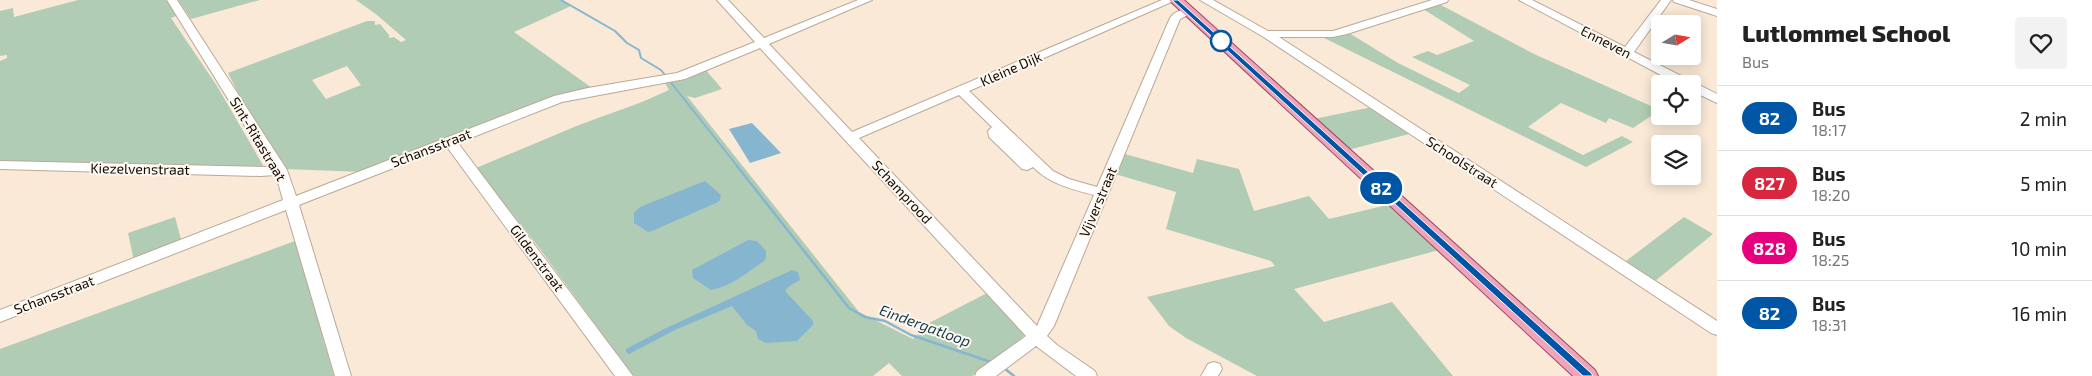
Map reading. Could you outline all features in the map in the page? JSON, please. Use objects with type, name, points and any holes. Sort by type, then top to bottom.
[{"type":"main road","points":[[1176,0],[1587,376]]},
{"type":"street","name":"Sint-Ritastraat","points":[[172,0],[284,176],[343,376]]},
{"type":"street","name":"Schamprood","points":[[722,0],[1037,337],[1089,376]]},
{"type":"street","name":"Schansstraat","points":[[0,316],[570,95],[668,80],[763,44],[867,0]]},
{"type":"street","name":"Kleine Dijk","points":[[851,137],[1171,0]]},
{"type":"street","name":"Schoolstraat","points":[[1205,0],[1266,34],[1717,329]]},
{"type":"street","points":[[1266,34],[1333,34],[1443,0]]},
{"type":"street","name":"Enneven","points":[[1524,0],[1670,75]]},
{"type":"street","points":[[1627,53],[1666,0]]},
{"type":"street","points":[[1678,0],[1717,13]]},
{"type":"street","name":"Vijverstraat","points":[[983,376],[1037,337],[1046,326],[1174,18],[1179,14],[1189,12]]},
{"type":"street","points":[[962,91],[1000,128],[994,131],[997,139],[1036,173],[1048,174],[1064,182],[1102,194]]},
{"type":"street","points":[[1701,91],[1717,99]]},
{"type":"street","name":"Gildenstraat","points":[[450,141],[625,376]]},
{"type":"street","name":"Kiezelvenstraat","points":[[0,166],[260,172],[280,170]]},
{"type":"green space","points":[[78,0],[167,0],[176,16],[171,18],[217,86],[264,167],[252,169],[0,161],[0,61],[7,58],[7,55],[0,56],[0,11],[13,8],[14,17]]},
{"type":"green space","points":[[178,0],[260,0],[191,19]]},
{"type":"green space","points":[[356,0],[561,0],[571,6],[514,32],[592,88],[557,96],[417,149],[363,172],[285,169],[246,109],[228,73],[367,21],[375,21],[375,25],[380,24],[389,35],[389,38],[394,37],[401,42],[406,40]],"holes":[[[347,66],[361,85],[326,99],[312,80]]]},
{"type":"green space","points":[[1439,4],[1534,54],[1651,106],[1651,116],[1633,128],[1609,118],[1606,123],[1561,103],[1528,127],[1583,155],[1622,136],[1633,142],[1586,167],[1318,35],[1349,33],[1398,63],[1459,93],[1470,85],[1412,57],[1428,51],[1437,55],[1474,41],[1423,9]]},
{"type":"green space","points":[[705,69],[722,89],[695,98],[687,96],[859,312],[913,339],[931,322],[989,292],[1025,334],[1021,339],[972,376],[902,376],[889,363],[873,376],[633,376],[540,249],[476,168],[579,125],[642,102],[669,90],[665,83]]},
{"type":"green space","points":[[1372,107],[1413,133],[1348,150],[1314,119]]},
{"type":"green space","points":[[1125,154],[1193,173],[1197,159],[1239,169],[1254,211],[1309,196],[1329,219],[1391,204],[1439,250],[1294,289],[1324,322],[1392,302],[1453,376],[1257,376],[1186,338],[1169,326],[1147,297],[1275,266],[1271,261],[1166,229],[1176,192],[1115,174]]},
{"type":"green space","points":[[175,217],[182,243],[134,261],[128,233]]},
{"type":"green space","points":[[1684,217],[1713,234],[1655,281],[1626,261]]},
{"type":"green space","points":[[295,241],[334,376],[0,376],[0,349]]},
{"type":"water","points":[[752,123],[781,153],[750,163],[729,129]]},
{"type":"water","points":[[705,181],[721,195],[720,200],[716,203],[648,232],[634,223],[634,213],[640,207]]},
{"type":"water","points":[[748,240],[757,241],[766,251],[764,261],[725,286],[711,290],[693,278],[692,270]]},
{"type":"water","points":[[792,270],[798,272],[800,280],[785,291],[813,321],[813,325],[797,341],[766,343],[758,339],[756,331],[747,325],[732,306],[677,329],[629,354],[626,352],[626,349],[664,329]]},
{"type":"waterway","points":[[561,0],[615,31],[627,43],[639,50],[641,58],[661,70],[738,167]]},
{"type":"waterway","points":[[737,166],[849,308],[865,317],[885,321],[911,335],[991,362]]},
{"type":"waterway","name":"Eindergatloop","points":[[1004,368],[1014,376]]},
{"type":"bus line","name":"82","points":[[1176,0],[1587,376]]}]
